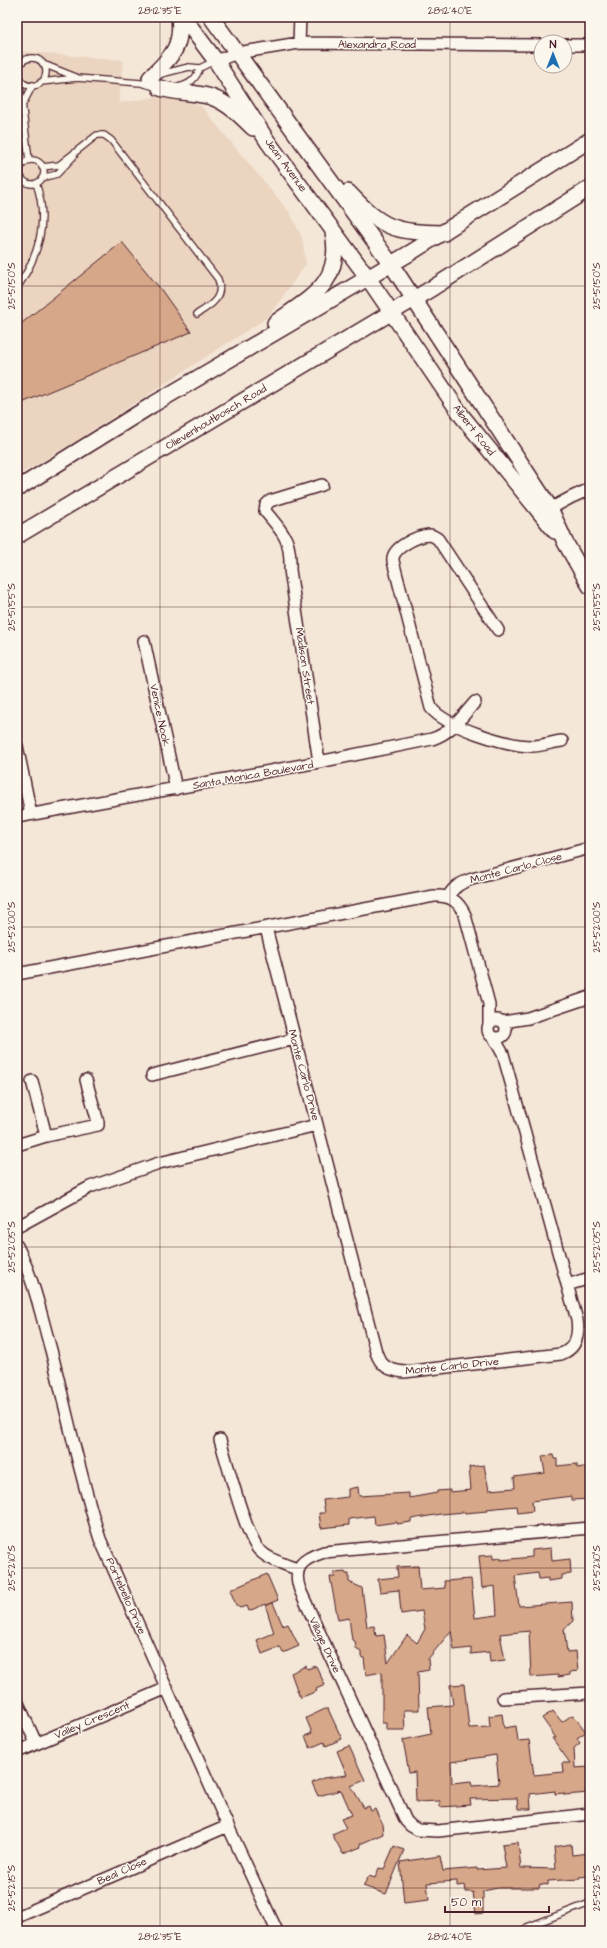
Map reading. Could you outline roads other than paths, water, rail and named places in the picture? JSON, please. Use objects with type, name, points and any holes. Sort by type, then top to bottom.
[{"type":"main road","points":[[179,17],[180,38],[178,47],[150,83],[174,92],[210,97],[220,101],[229,106],[268,142]]},
{"type":"main road","name":"Jean Avenue","points":[[183,17],[216,60],[268,142],[368,278],[390,312]]},
{"type":"main road","points":[[211,17],[391,264],[414,299],[590,188]]},
{"type":"main road","points":[[17,489],[196,380],[444,233],[590,140]]},
{"type":"main road","points":[[308,150],[364,210],[378,221],[398,230],[444,233]]},
{"type":"main road","points":[[196,380],[312,296],[323,286],[331,275],[334,264],[336,244],[333,230]]},
{"type":"main road","name":"Olievenhoutbosch Road","points":[[17,536],[414,299]]},
{"type":"main road","name":"Albert Road","points":[[414,299],[546,511],[590,586]]},
{"type":"main road","name":"Albert Road","points":[[390,312],[462,416],[546,511]]},
{"type":"street","points":[[299,44],[300,17]]},
{"type":"street","name":"Alexandra Road","points":[[216,60],[237,53],[299,44],[533,45]]},
{"type":"street","points":[[573,45],[590,45]]},
{"type":"street","name":"Madison Street","points":[[319,762],[290,570],[291,552],[284,533],[265,511],[266,506],[270,501],[322,485]]},
{"type":"street","points":[[546,511],[590,489]]},
{"type":"street","points":[[498,630],[438,539],[428,535],[399,547],[394,552],[392,556],[393,561],[431,708],[435,714],[455,725],[507,743],[533,746],[562,740]]},
{"type":"street","name":"Venice Nook","points":[[144,641],[176,789]]},
{"type":"street","name":"Santa Monica Boulevard","points":[[17,817],[176,789],[432,739],[442,736],[455,725],[475,702]]},
{"type":"street","points":[[17,746],[31,814]]},
{"type":"street","name":"Monte Carlo Close","points":[[448,897],[452,889],[459,884],[472,879],[590,848]]},
{"type":"street","points":[[17,974],[434,896],[448,897],[460,905],[465,915],[489,1004],[488,1032],[494,1038],[500,1038],[504,1027],[590,996]]},
{"type":"street","name":"Monte Carlo Drive","points":[[266,928],[376,1352],[384,1367],[395,1371],[404,1372],[567,1352],[576,1342],[578,1328],[567,1285],[503,1054],[494,1038]]},
{"type":"street","points":[[489,1004],[504,1027]]},
{"type":"street","points":[[489,1024],[494,1020],[504,1027]]},
{"type":"street","name":"Monte Carlo Drive","points":[[503,1054],[504,1027]]},
{"type":"street","points":[[152,1075],[295,1039]]},
{"type":"street","points":[[17,1145],[46,1136],[98,1125],[86,1080]]},
{"type":"street","points":[[32,1081],[46,1136]]},
{"type":"street","points":[[17,1227],[90,1187],[159,1163],[317,1125]]},
{"type":"street","name":"Portebello Drive","points":[[17,1246],[24,1259],[40,1306],[87,1495],[100,1539],[228,1826],[277,1931]]},
{"type":"street","points":[[567,1285],[590,1278]]},
{"type":"street","points":[[220,1440],[248,1528],[258,1549],[271,1559],[297,1570],[307,1559],[324,1552],[590,1528]]},
{"type":"street","name":"Village Drive","points":[[297,1570],[296,1576],[300,1590],[400,1810],[411,1826],[428,1832],[590,1814]]},
{"type":"street","name":"Valley Crescent","points":[[17,1752],[167,1688]]},
{"type":"street","points":[[503,1698],[590,1693]]},
{"type":"street","points":[[17,1701],[36,1743]]},
{"type":"street","name":"Beal Close","points":[[17,1917],[228,1826]]},
{"type":"lane","points":[[17,58],[36,58],[43,64],[77,78]]},
{"type":"lane","points":[[27,59],[20,65],[18,74],[29,160]]},
{"type":"lane","points":[[150,83],[181,68],[200,68],[216,60]]},
{"type":"lane","points":[[41,82],[46,73],[43,64]]},
{"type":"lane","points":[[18,74],[24,83],[34,85],[41,82],[77,78],[182,86],[196,78],[200,68]]},
{"type":"lane","points":[[22,105],[34,85]]},
{"type":"lane","points":[[42,167],[59,165],[97,135],[104,135],[111,140],[218,279],[221,287],[220,294],[206,309],[197,314]]},
{"type":"lane","points":[[17,184],[24,181],[36,183],[42,178],[58,174],[81,147]]},
{"type":"lane","points":[[24,181],[18,172],[22,164],[29,160],[37,161],[42,167],[44,171],[42,178]]},
{"type":"lane","points":[[17,288],[26,275],[40,235],[43,215],[41,199],[36,183]]},
{"type":"lane","points":[[523,1931],[527,1927],[590,1903]]}]
